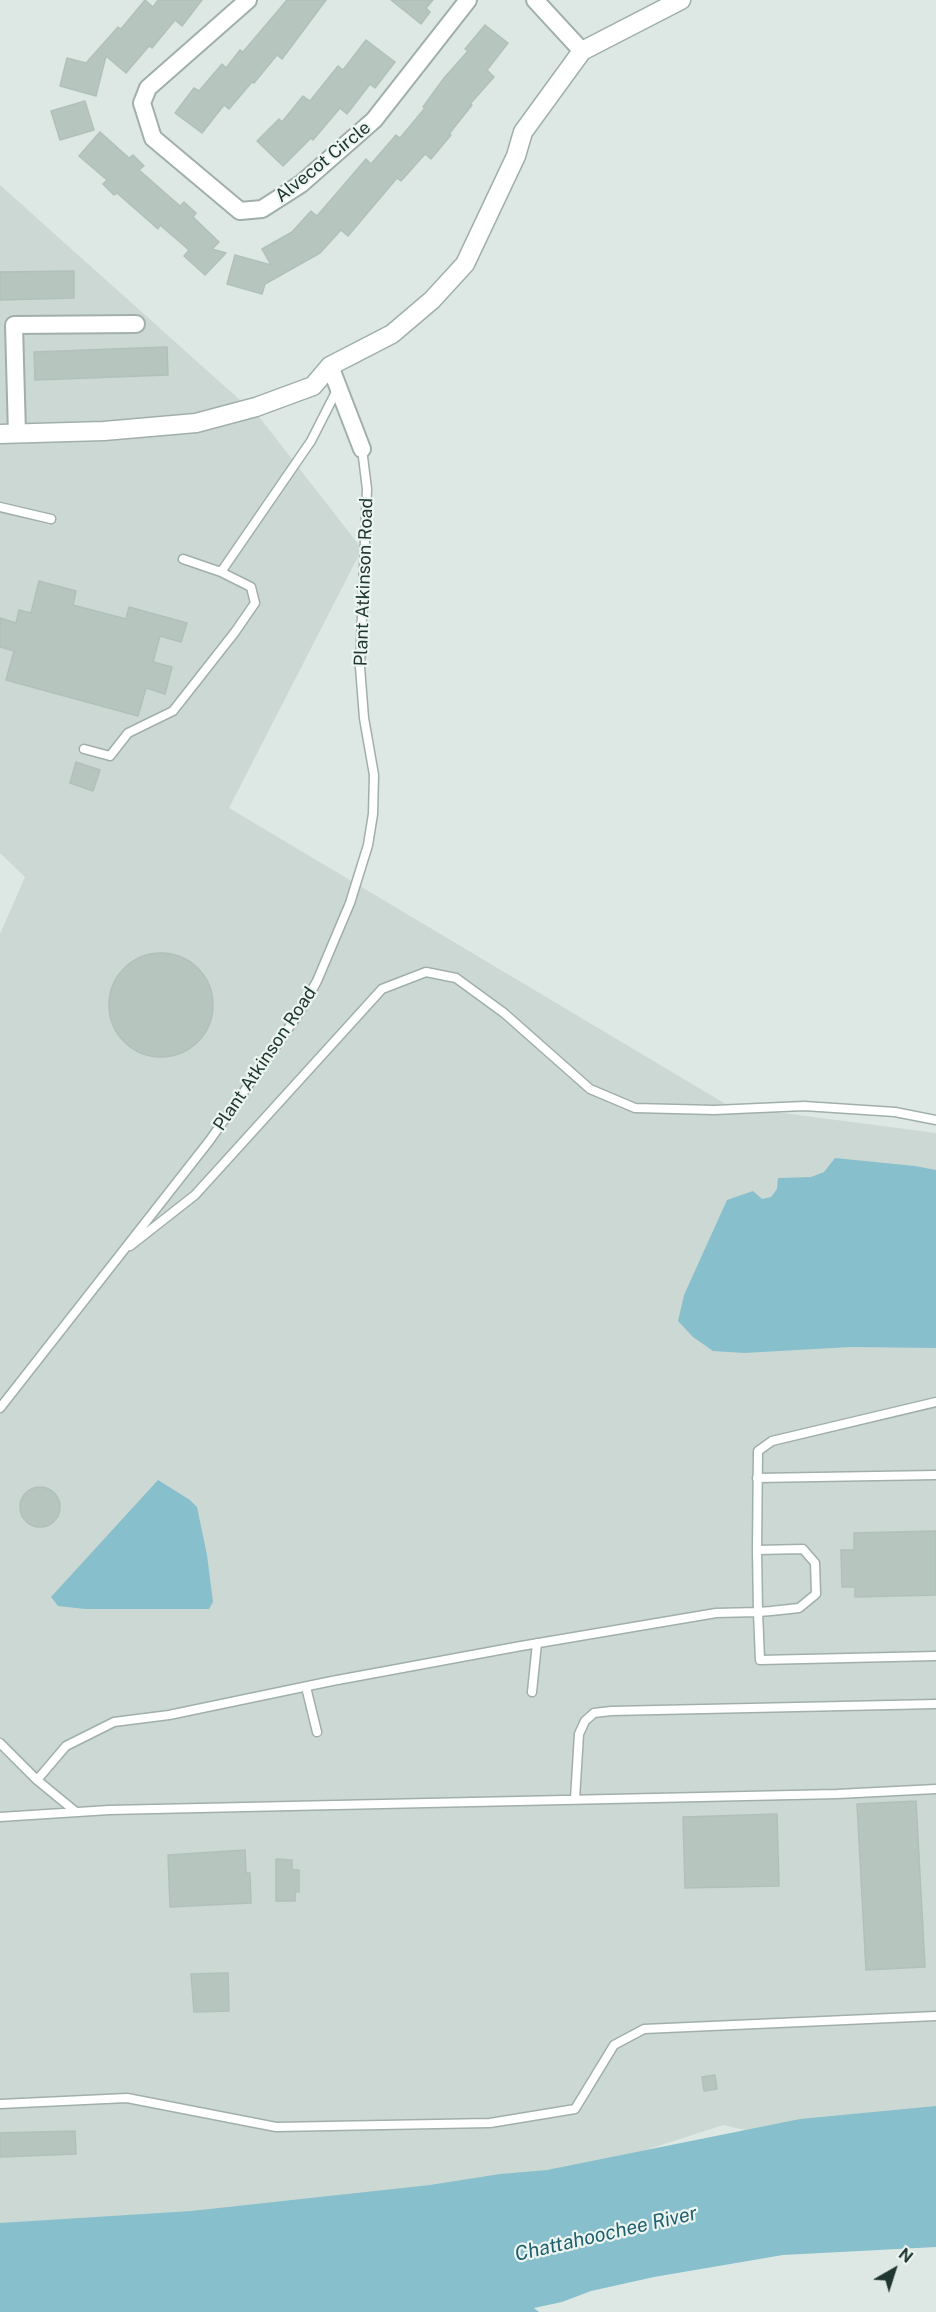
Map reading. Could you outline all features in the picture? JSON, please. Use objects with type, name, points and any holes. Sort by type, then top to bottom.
[{"type":"street","name":"Alvecot Circle","points":[[248,0],[148,88],[142,104],[153,138],[240,210],[262,209],[301,184],[374,120],[468,0]]},
{"type":"street","points":[[535,0],[582,51]]},
{"type":"street","points":[[136,324],[7,325],[9,434],[104,431],[196,423],[256,407],[313,386],[330,366],[392,334],[432,300],[465,264],[516,156],[524,132],[582,51],[681,0]]},
{"type":"street","name":"Plant Atkinson Road","points":[[330,366],[362,449]]},
{"type":"lane","points":[[221,572],[311,441],[338,387]]},
{"type":"lane","name":"Plant Atkinson Road","points":[[0,1408],[210,1140],[299,1013],[334,944],[350,903],[368,845],[373,813],[374,776],[364,718],[360,667],[367,489],[362,449]]},
{"type":"lane","points":[[0,507],[51,519]]},
{"type":"lane","points":[[84,749],[110,756],[128,733],[173,711],[255,603],[251,587],[221,572],[183,559]]},
{"type":"lane","points":[[120,1253],[195,1195],[382,989],[426,972],[456,978],[504,1013],[590,1089],[635,1108],[714,1110],[804,1106],[895,1112],[936,1120]]},
{"type":"lane","points":[[936,1402],[772,1441],[758,1451],[757,1478],[759,1660],[936,1656]]},
{"type":"lane","points":[[757,1478],[936,1475]]},
{"type":"lane","points":[[38,1780],[66,1746],[114,1722],[170,1715],[537,1643],[716,1613],[799,1608],[816,1594],[815,1563],[802,1549],[757,1550]]},
{"type":"lane","points":[[532,1692],[537,1643]]},
{"type":"lane","points":[[306,1687],[317,1732]]},
{"type":"lane","points":[[575,1799],[579,1734],[585,1721],[594,1713],[936,1704]]},
{"type":"lane","points":[[0,1743],[38,1780],[76,1812]]},
{"type":"lane","points":[[0,1817],[76,1812],[303,1805],[936,1790]]},
{"type":"lane","points":[[0,2104],[127,2098],[276,2127],[490,2123],[575,2109],[614,2045],[644,2029],[936,2016]]},
{"type":"shaded area","points":[[0,185],[260,418],[362,549],[229,808],[729,1106],[936,1133],[936,2116],[849,2153],[723,2125],[560,2178],[0,2245],[0,934],[25,877],[0,853]]},
{"type":"water","points":[[835,1158],[936,1170],[936,1348],[851,1347],[744,1353],[713,1351],[693,1337],[678,1321],[684,1295],[727,1200],[753,1191],[762,1199],[771,1197],[777,1189],[778,1178],[811,1177],[824,1172]]},
{"type":"water","points":[[158,1480],[197,1507],[207,1555],[213,1602],[209,1609],[85,1609],[58,1606],[51,1597]]},
{"type":"water","name":"Chattahoochee River","points":[[936,2106],[936,2247],[783,2255],[654,2277],[591,2291],[562,2302],[534,2308],[539,2312],[0,2312],[0,2223],[191,2211],[430,2185],[500,2174],[547,2170],[800,2119]]},
{"type":"building","points":[[145,0],[153,7],[158,0],[202,0],[182,26],[175,20],[152,48],[149,46],[126,73],[106,56],[96,96],[60,86],[67,58],[86,63],[118,27],[121,29]]},
{"type":"building","points":[[287,0],[326,0],[282,59],[277,55],[229,109],[224,105],[202,133],[175,113],[194,88],[199,91],[222,64],[226,68],[240,50],[243,52]]},
{"type":"building","points":[[391,0],[433,0],[426,8],[430,12],[421,24]]},
{"type":"building","points":[[485,25],[508,43],[487,70],[494,77],[470,104],[472,105],[449,134],[451,135],[431,159],[425,154],[401,181],[397,178],[348,236],[341,230],[320,253],[265,284],[262,294],[227,284],[235,255],[271,265],[262,249],[292,232],[311,211],[317,216],[366,159],[371,164],[396,135],[400,138],[425,108],[423,107],[444,78],[468,51],[465,49]]},
{"type":"building","points":[[366,40],[395,62],[375,88],[370,84],[347,114],[340,108],[313,140],[311,138],[283,166],[257,141],[279,119],[282,122],[303,96],[310,101],[338,66],[343,70]]},
{"type":"building","points":[[85,101],[94,130],[60,140],[51,111]]},
{"type":"building","points":[[100,132],[129,158],[133,155],[144,166],[139,170],[180,206],[184,202],[196,213],[193,217],[219,242],[212,249],[226,253],[205,275],[184,256],[189,250],[160,225],[158,229],[117,193],[114,195],[103,184],[107,180],[79,156]]},
{"type":"building","points":[[74,271],[74,298],[0,300],[0,272]]},
{"type":"building","points":[[167,347],[168,375],[35,380],[34,352]]},
{"type":"building","points":[[39,581],[76,591],[73,605],[126,619],[129,607],[187,623],[181,642],[160,636],[153,662],[172,667],[165,694],[146,688],[138,716],[6,680],[14,651],[0,647],[0,618],[16,623],[19,610],[31,613]]},
{"type":"building","points":[[76,762],[100,770],[93,791],[70,783]]},
{"type":"building","points":[[161,953],[181,957],[198,968],[209,985],[213,1005],[209,1025],[198,1042],[181,1053],[161,1057],[141,1053],[124,1042],[113,1025],[109,1005],[113,985],[124,968],[141,957]]},
{"type":"building","points":[[40,1487],[54,1493],[60,1507],[54,1521],[40,1527],[26,1521],[20,1507],[26,1493]]},
{"type":"building","points":[[936,1531],[936,1595],[855,1597],[855,1587],[842,1587],[841,1550],[854,1550],[854,1533]]},
{"type":"building","points":[[916,1801],[925,1967],[866,1970],[857,1804]]},
{"type":"building","points":[[777,1814],[779,1886],[685,1888],[683,1817]]},
{"type":"building","points":[[245,1850],[246,1873],[250,1873],[251,1903],[170,1907],[168,1855]]},
{"type":"building","points":[[276,1859],[292,1860],[292,1870],[299,1870],[299,1892],[295,1892],[295,1901],[276,1901]]},
{"type":"building","points":[[228,1973],[229,2011],[194,2012],[191,1974]]},
{"type":"building","points":[[715,2075],[717,2089],[704,2091],[702,2077]]},
{"type":"building","points":[[75,2131],[76,2154],[0,2157],[0,2133]]}]
